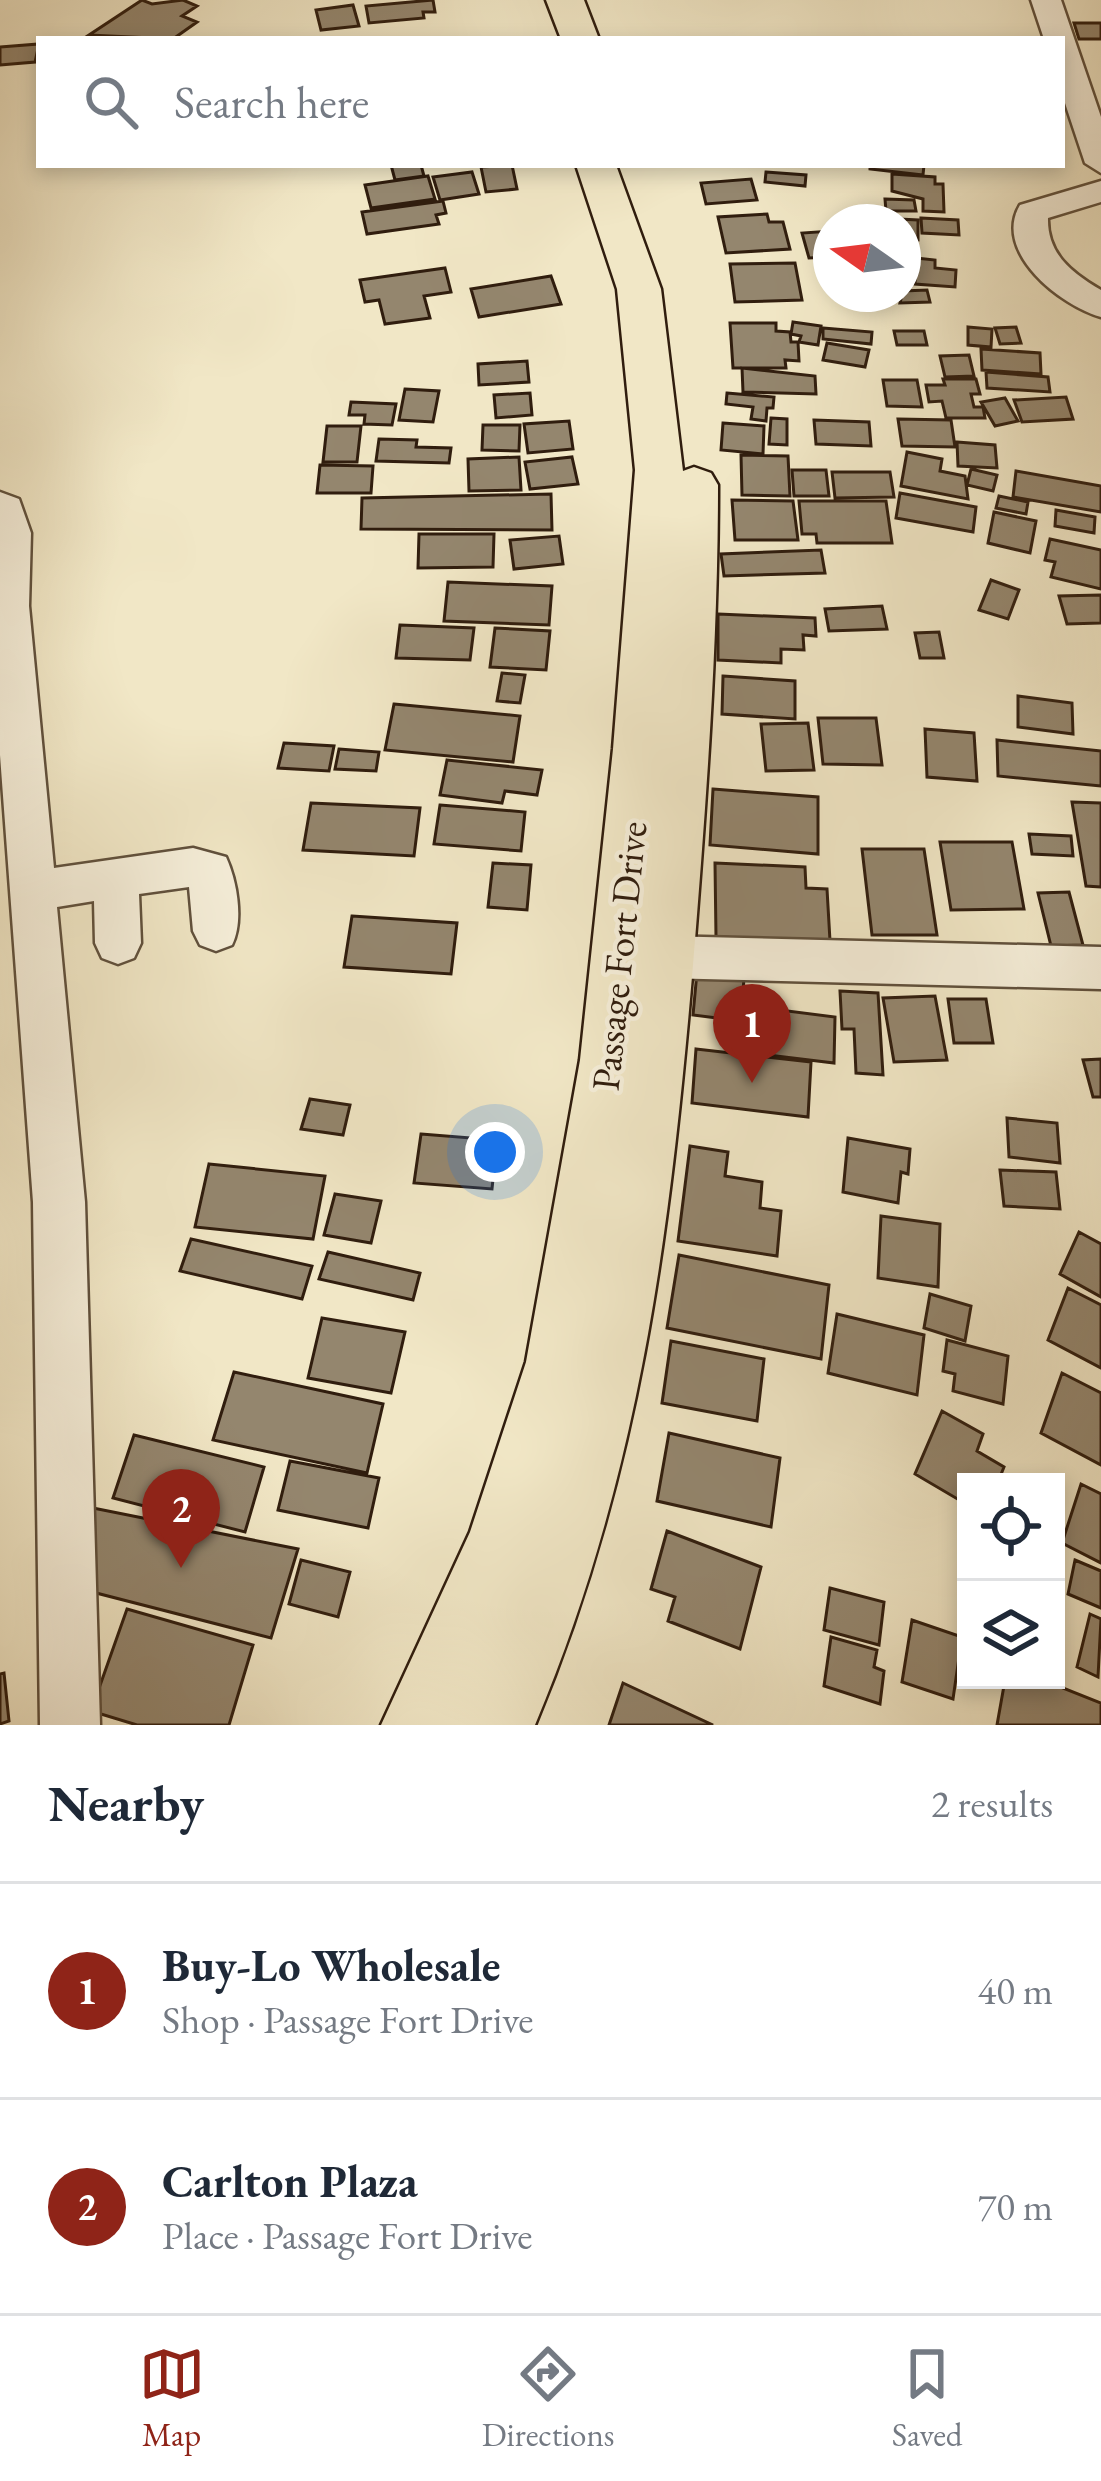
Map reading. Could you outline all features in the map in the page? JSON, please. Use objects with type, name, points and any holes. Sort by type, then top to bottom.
[{"type":"main road","points":[[537,0],[550,36]]},
{"type":"main road","points":[[565,0],[579,36]]},
{"type":"main road","name":"Passage Fort Drive","points":[[419,1725],[503,1541],[560,1362],[611,1060],[659,470],[639,289],[597,168]]},
{"type":"main road","name":"Passage Fort Drive","points":[[496,1725],[526,1664],[572,1519],[609,1376],[633,1228],[692,653],[694,472],[670,282],[629,168]]},
{"type":"street","points":[[1046,0],[1058,36]]},
{"type":"street","points":[[1065,54],[1093,115],[1101,163]]},
{"type":"street","points":[[1101,191],[1032,212],[1028,235],[1042,263],[1101,305]]},
{"type":"street","points":[[0,506],[5,508],[12,533],[9,606],[59,1202],[70,1725]]},
{"type":"street","points":[[32,909],[116,879],[193,867],[210,871],[216,931]]},
{"type":"street","points":[[116,879],[118,943]]},
{"type":"street","points":[[663,957],[1101,968]]},
{"type":"building","points":[[142,0],[152,4],[183,0],[197,6],[182,16],[197,22],[177,36],[89,35]]},
{"type":"building","points":[[433,0],[435,12],[423,12],[424,18],[369,23],[366,6]]},
{"type":"building","points":[[353,5],[359,26],[321,30],[316,10]]},
{"type":"building","points":[[1074,23],[1101,23],[1101,39],[1079,39]]},
{"type":"building","points":[[36,44],[35,62],[0,65],[0,47]]},
{"type":"building","points":[[392,168],[422,168],[424,176],[395,180]]},
{"type":"building","points":[[481,168],[513,168],[517,189],[486,192]]},
{"type":"building","points":[[870,168],[924,168],[923,175]]},
{"type":"building","points":[[472,172],[479,194],[440,200],[433,177]]},
{"type":"building","points":[[766,172],[806,175],[805,186],[765,182]]},
{"type":"building","points":[[892,174],[935,177],[935,184],[943,184],[944,212],[923,211],[923,199],[892,191]]},
{"type":"building","points":[[428,176],[435,199],[371,208],[365,185]]},
{"type":"building","points":[[751,179],[757,200],[706,204],[701,183]]},
{"type":"building","points":[[885,199],[914,200],[915,204],[885,204]]},
{"type":"building","points":[[443,201],[446,213],[436,215],[439,224],[367,234],[362,212]]},
{"type":"building","points":[[767,214],[769,222],[783,222],[790,249],[726,253],[718,217]]},
{"type":"building","points":[[921,218],[958,220],[959,235],[922,233]]},
{"type":"building","points":[[813,232],[813,258],[809,258],[802,233]]},
{"type":"building","points":[[921,259],[935,260],[935,268],[956,270],[955,287],[921,284]]},
{"type":"building","points":[[795,263],[802,300],[735,302],[730,264]]},
{"type":"building","points":[[445,268],[451,292],[424,296],[430,318],[385,324],[379,300],[365,302],[360,280]]},
{"type":"building","points":[[551,276],[561,304],[479,317],[471,289]]},
{"type":"building","points":[[921,290],[927,290],[930,302],[921,302]]},
{"type":"building","points":[[793,322],[821,326],[818,345],[799,342],[801,336],[791,334]]},
{"type":"building","points":[[730,323],[776,323],[776,331],[790,332],[791,342],[798,342],[799,361],[785,360],[786,368],[733,368]]},
{"type":"building","points":[[968,327],[992,329],[991,347],[968,345]]},
{"type":"building","points":[[1016,327],[1021,343],[1000,344],[995,328]]},
{"type":"building","points":[[823,328],[872,332],[871,344],[823,339]]},
{"type":"building","points":[[894,331],[924,331],[927,345],[897,345]]},
{"type":"building","points":[[827,343],[869,350],[865,367],[823,360]]},
{"type":"building","points":[[981,349],[1040,353],[1041,374],[982,370]]},
{"type":"building","points":[[969,355],[974,376],[945,377],[940,356]]},
{"type":"building","points":[[527,361],[529,382],[479,385],[478,364]]},
{"type":"building","points":[[742,368],[815,376],[816,394],[743,392]]},
{"type":"building","points":[[986,372],[1048,377],[1050,392],[987,388]]},
{"type":"building","points":[[943,379],[976,379],[980,394],[971,394],[974,407],[983,407],[985,418],[946,418],[942,401],[929,402],[926,385],[945,385]]},
{"type":"building","points":[[883,380],[917,380],[922,407],[887,406]]},
{"type":"building","points":[[405,389],[439,391],[433,422],[399,420]]},
{"type":"building","points":[[530,393],[532,415],[496,418],[494,395]]},
{"type":"building","points":[[727,393],[774,397],[773,408],[767,408],[766,421],[751,419],[753,407],[726,404]]},
{"type":"building","points":[[1066,397],[1073,419],[1022,422],[1014,400]]},
{"type":"building","points":[[1005,398],[1018,421],[995,426],[981,402]]},
{"type":"building","points":[[351,402],[396,404],[392,425],[364,424],[365,415],[349,415]]},
{"type":"building","points":[[771,418],[787,419],[787,445],[769,444]]},
{"type":"building","points":[[898,419],[951,420],[955,447],[902,446]]},
{"type":"building","points":[[814,420],[869,422],[871,446],[816,444]]},
{"type":"building","points":[[569,421],[573,449],[528,453],[524,424]]},
{"type":"building","points":[[723,423],[764,426],[763,454],[721,450]]},
{"type":"building","points":[[483,425],[520,425],[519,451],[482,450]]},
{"type":"building","points":[[327,426],[361,426],[357,462],[323,462]]},
{"type":"building","points":[[379,439],[417,440],[416,447],[451,448],[449,463],[376,461]]},
{"type":"building","points":[[957,442],[995,445],[997,468],[958,466]]},
{"type":"building","points":[[907,452],[942,459],[940,471],[965,476],[968,499],[901,486]]},
{"type":"building","points":[[741,455],[788,456],[790,496],[742,495]]},
{"type":"building","points":[[519,457],[521,490],[469,491],[468,459]]},
{"type":"building","points":[[572,457],[578,484],[530,489],[525,462]]},
{"type":"building","points":[[320,465],[373,466],[371,493],[317,493]]},
{"type":"building","points":[[971,469],[997,475],[993,491],[967,485]]},
{"type":"building","points":[[792,470],[826,470],[829,496],[794,496]]},
{"type":"building","points":[[1016,471],[1101,486],[1101,512],[1013,497]]},
{"type":"building","points":[[832,472],[890,472],[894,497],[835,498]]},
{"type":"building","points":[[900,493],[976,507],[973,532],[896,518]]},
{"type":"building","points":[[551,494],[552,530],[361,529],[362,498]]},
{"type":"building","points":[[999,496],[1028,502],[1026,514],[996,508]]},
{"type":"building","points":[[732,500],[793,501],[798,540],[735,540]]},
{"type":"building","points":[[799,501],[886,501],[892,543],[817,543],[816,534],[802,534]]},
{"type":"building","points":[[1056,510],[1095,517],[1094,533],[1055,526]]},
{"type":"building","points":[[994,512],[1036,521],[1030,553],[988,543]]},
{"type":"building","points":[[419,534],[494,534],[493,567],[418,568]]},
{"type":"building","points":[[559,536],[563,564],[514,569],[510,540]]},
{"type":"building","points":[[1050,539],[1101,550],[1101,589],[1051,577],[1055,562],[1045,560]]},
{"type":"building","points":[[821,550],[825,573],[724,576],[721,554]]},
{"type":"building","points":[[991,580],[1019,590],[1008,619],[979,610]]},
{"type":"building","points":[[448,582],[552,586],[549,625],[444,621]]},
{"type":"building","points":[[1101,595],[1101,623],[1067,624],[1059,596]]},
{"type":"building","points":[[882,606],[887,629],[829,631],[825,609]]},
{"type":"building","points":[[718,614],[815,618],[816,636],[803,635],[804,650],[781,649],[781,663],[718,660]]},
{"type":"building","points":[[400,625],[474,628],[470,660],[396,658]]},
{"type":"building","points":[[495,628],[550,631],[546,670],[490,667]]},
{"type":"building","points":[[939,632],[944,658],[920,658],[915,633]]},
{"type":"building","points":[[502,673],[525,675],[520,703],[497,701]]},
{"type":"building","points":[[723,676],[795,681],[795,719],[722,714]]},
{"type":"building","points":[[1018,696],[1072,703],[1073,734],[1018,727]]},
{"type":"building","points":[[394,704],[520,716],[513,762],[385,750]]},
{"type":"building","points":[[818,718],[876,718],[882,765],[823,764]]},
{"type":"building","points":[[808,723],[814,770],[766,771],[761,724]]},
{"type":"building","points":[[925,729],[974,733],[977,781],[927,777]]},
{"type":"building","points":[[997,740],[1101,751],[1101,786],[998,776]]},
{"type":"building","points":[[284,743],[334,746],[329,771],[278,768]]},
{"type":"building","points":[[339,749],[379,752],[376,771],[335,769]]},
{"type":"building","points":[[447,760],[542,770],[537,795],[505,791],[502,803],[440,795]]},
{"type":"building","points":[[713,789],[818,797],[818,854],[710,845]]},
{"type":"building","points":[[1072,802],[1101,803],[1101,887],[1086,886]]},
{"type":"building","points":[[311,803],[420,808],[414,856],[303,850]]},
{"type":"building","points":[[440,805],[525,812],[521,851],[434,844]]},
{"type":"building","points":[[1029,834],[1071,836],[1073,856],[1032,854]]},
{"type":"building","points":[[940,842],[1012,842],[1024,909],[951,910]]},
{"type":"building","points":[[862,849],[924,849],[937,935],[872,935]]},
{"type":"building","points":[[493,863],[531,865],[527,910],[488,907]]},
{"type":"building","points":[[715,863],[805,867],[806,888],[827,889],[830,941],[716,937]]},
{"type":"building","points":[[1069,892],[1083,945],[1051,946],[1038,893]]},
{"type":"building","points":[[352,916],[457,923],[451,974],[344,967]]},
{"type":"building","points":[[697,972],[744,978],[741,1021],[693,1015]]},
{"type":"building","points":[[840,991],[878,993],[883,1075],[856,1073],[854,1029],[842,1029]]},
{"type":"building","points":[[935,996],[947,1060],[894,1062],[883,998]]},
{"type":"building","points":[[948,999],[986,999],[993,1043],[954,1043]]},
{"type":"building","points":[[748,1006],[835,1017],[834,1063],[744,1052]]},
{"type":"building","points":[[696,1049],[811,1062],[808,1117],[692,1103]]},
{"type":"building","points":[[1101,1059],[1101,1097],[1093,1097],[1083,1060]]},
{"type":"building","points":[[310,1099],[350,1105],[343,1135],[301,1129]]},
{"type":"building","points":[[1007,1118],[1057,1123],[1060,1163],[1009,1157]]},
{"type":"building","points":[[421,1134],[497,1140],[492,1189],[414,1183]]},
{"type":"building","points":[[848,1138],[910,1149],[908,1174],[901,1172],[898,1203],[843,1192]]},
{"type":"building","points":[[690,1146],[728,1152],[725,1176],[762,1182],[760,1208],[781,1211],[777,1256],[678,1241]]},
{"type":"building","points":[[209,1164],[325,1176],[313,1239],[195,1227]]},
{"type":"building","points":[[1000,1170],[1056,1172],[1060,1209],[1004,1206]]},
{"type":"building","points":[[335,1194],[381,1201],[371,1243],[324,1235]]},
{"type":"building","points":[[881,1216],[940,1224],[938,1287],[878,1278]]},
{"type":"building","points":[[1079,1232],[1101,1244],[1101,1297],[1060,1274]]},
{"type":"building","points":[[191,1239],[312,1266],[302,1299],[180,1271]]},
{"type":"building","points":[[328,1252],[420,1273],[413,1300],[319,1279]]},
{"type":"building","points":[[679,1255],[829,1285],[821,1359],[667,1328]]},
{"type":"building","points":[[1068,1288],[1101,1305],[1101,1368],[1048,1340]]},
{"type":"building","points":[[930,1294],[971,1306],[965,1341],[924,1328]]},
{"type":"building","points":[[837,1314],[924,1335],[917,1395],[828,1373]]},
{"type":"building","points":[[322,1318],[405,1332],[391,1393],[308,1378]]},
{"type":"building","points":[[947,1340],[1008,1356],[1003,1404],[953,1391],[955,1374],[943,1371]]},
{"type":"building","points":[[671,1341],[764,1359],[757,1421],[662,1403]]},
{"type":"building","points":[[234,1372],[383,1404],[367,1473],[213,1440]]},
{"type":"building","points":[[1062,1373],[1101,1393],[1101,1465],[1041,1433]]},
{"type":"building","points":[[942,1411],[983,1434],[977,1451],[1004,1467],[1002,1473],[957,1473],[957,1499],[915,1474]]},
{"type":"building","points":[[669,1433],[780,1458],[771,1527],[657,1501]]},
{"type":"building","points":[[134,1435],[264,1467],[245,1532],[113,1498]]},
{"type":"building","points":[[290,1461],[379,1478],[368,1528],[278,1510]]},
{"type":"building","points":[[1081,1484],[1101,1494],[1101,1563],[1065,1545]]},
{"type":"building","points":[[68,1503],[298,1549],[271,1638],[69,1586]]},
{"type":"building","points":[[667,1531],[761,1567],[740,1649],[668,1621],[675,1597],[651,1589]]},
{"type":"building","points":[[301,1560],[350,1572],[338,1617],[289,1604]]},
{"type":"building","points":[[1075,1560],[1101,1571],[1101,1608],[1068,1594]]},
{"type":"building","points":[[830,1588],[884,1602],[879,1645],[824,1630]]},
{"type":"building","points":[[127,1609],[253,1645],[229,1725],[137,1725],[91,1711]]},
{"type":"building","points":[[1090,1614],[1101,1619],[1098,1677],[1077,1667]]},
{"type":"building","points":[[912,1620],[957,1635],[953,1699],[902,1682]]},
{"type":"building","points":[[831,1637],[877,1650],[874,1667],[884,1671],[880,1704],[824,1686]]},
{"type":"building","points":[[4,1673],[9,1721],[0,1724],[0,1674]]},
{"type":"building","points":[[623,1683],[713,1725],[609,1725]]},
{"type":"building","points":[[1003,1689],[1065,1689],[1101,1703],[1101,1725],[997,1725]]},
{"type":"place","name":"Buy-Lo Wholesale","points":[[752,1083]]},
{"type":"place","name":"Carlton Plaza","points":[[181,1568]]}]
